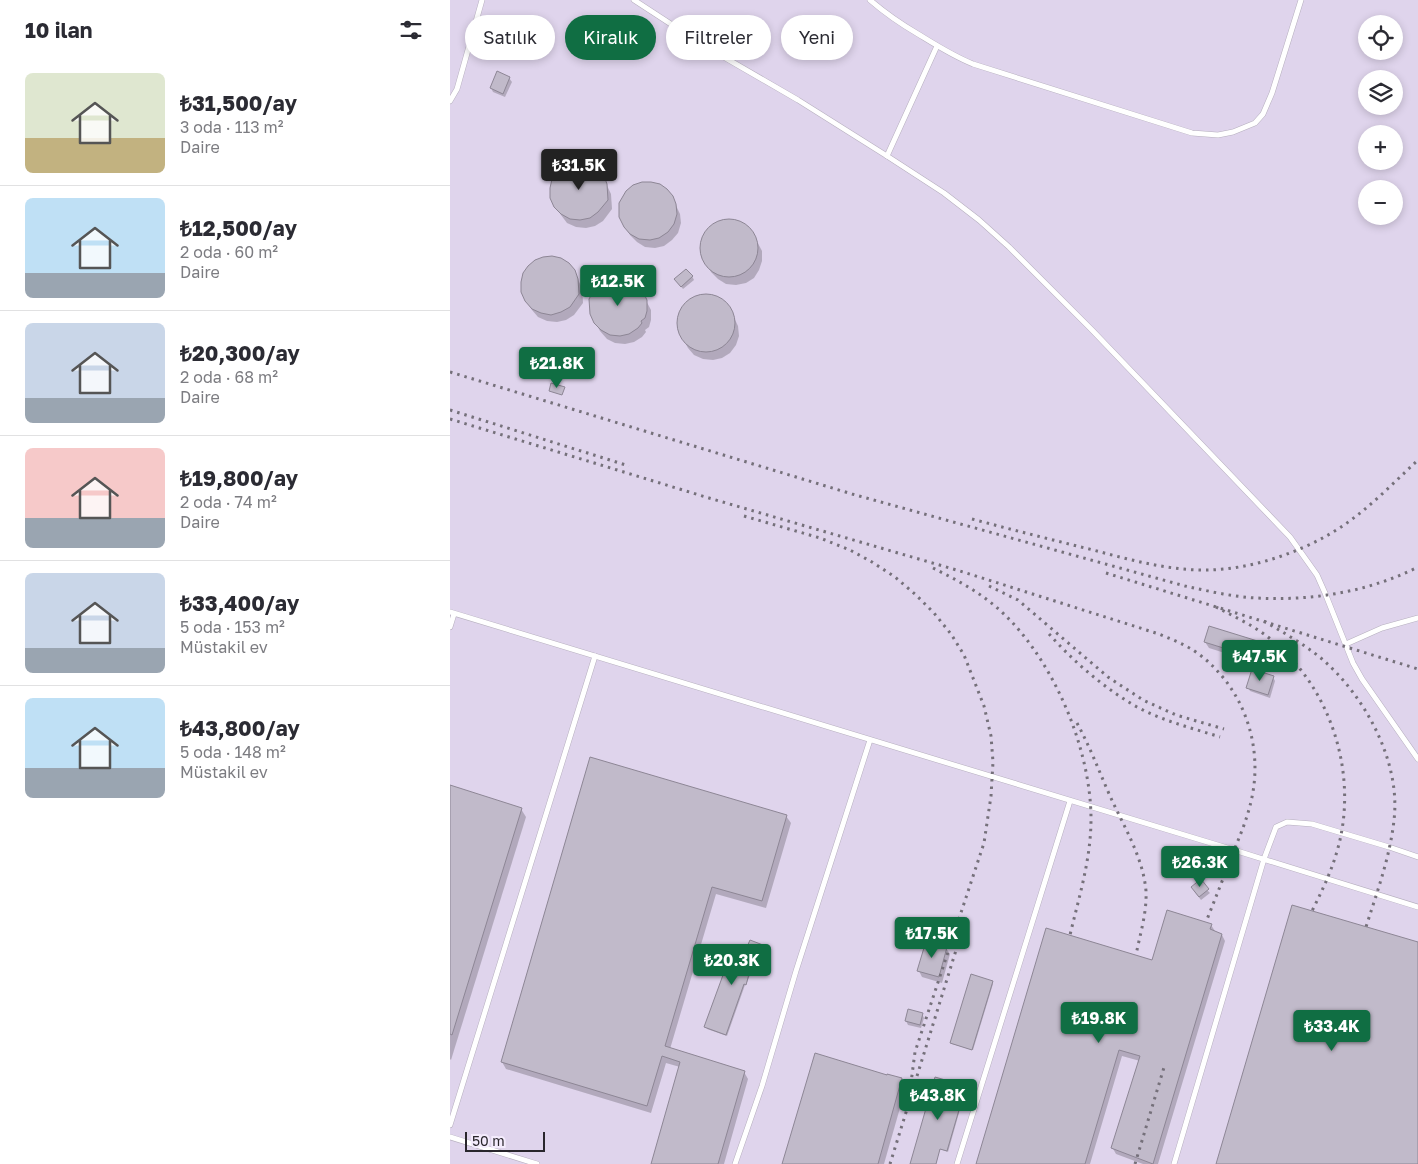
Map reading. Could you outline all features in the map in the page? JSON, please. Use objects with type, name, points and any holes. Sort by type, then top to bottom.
[{"type":"lane","points":[[450,101],[457,89],[482,0]]},
{"type":"lane","points":[[634,0],[703,45],[798,100],[944,193],[979,220],[1008,247],[1092,330],[1290,537],[1317,576],[1353,663],[1362,679],[1418,759]]},
{"type":"lane","points":[[870,0],[885,14],[956,57],[973,64],[1192,133],[1218,135],[1234,132],[1254,123],[1263,114],[1272,93],[1301,0]]},
{"type":"lane","points":[[887,156],[937,46]]},
{"type":"lane","points":[[450,627],[452,613],[1070,800],[1418,908]]},
{"type":"lane","points":[[1346,644],[1382,628],[1418,618]]},
{"type":"lane","points":[[450,1125],[595,656]]},
{"type":"lane","points":[[735,1164],[762,1086],[796,971],[870,740]]},
{"type":"lane","points":[[957,1164],[1070,800]]},
{"type":"lane","points":[[1174,1164],[1264,860],[1276,827],[1288,822],[1312,824],[1389,846],[1418,857]]},
{"type":"lane","points":[[450,1137],[537,1164]]},
{"type":"shaded area","points":[[450,0],[1418,0],[1418,1164],[450,1164]]},
{"type":"building","points":[[497,71],[510,77],[503,94],[490,88]]},
{"type":"building","points":[[572,162],[590,164],[598,169],[604,176],[607,184],[608,200],[590,218],[570,219],[554,207],[550,198],[552,179],[564,165]]},
{"type":"building","points":[[642,182],[660,184],[673,196],[676,204],[677,214],[674,224],[668,232],[659,238],[650,240],[639,239],[630,234],[619,217],[619,203],[626,191],[633,185]]},
{"type":"building","points":[[729,219],[740,221],[750,227],[756,237],[758,248],[756,259],[750,269],[740,275],[729,277],[718,275],[708,269],[702,259],[700,248],[702,237],[708,227],[718,221]]},
{"type":"building","points":[[552,256],[561,258],[575,270],[579,294],[570,307],[551,315],[532,309],[525,301],[521,292],[521,282],[523,273],[535,260]]},
{"type":"building","points":[[686,269],[693,276],[681,287],[674,279]]},
{"type":"building","points":[[612,278],[630,280],[643,292],[647,300],[647,311],[645,318],[641,321],[642,323],[629,334],[620,336],[610,335],[601,330],[594,323],[590,314],[589,299],[596,287],[603,281]]},
{"type":"building","points":[[706,294],[717,296],[727,302],[733,312],[735,323],[733,334],[727,344],[717,350],[706,352],[695,350],[685,344],[679,334],[677,323],[679,312],[685,302],[695,296]]},
{"type":"building","points":[[551,383],[565,387],[562,395],[549,391]]},
{"type":"building","points":[[1209,626],[1264,643],[1259,659],[1204,642]]},
{"type":"building","points":[[1252,669],[1274,676],[1268,695],[1246,688]]},
{"type":"building","points":[[590,757],[787,815],[762,901],[712,887],[665,1046],[745,1071],[718,1164],[651,1164],[680,1062],[662,1056],[647,1106],[501,1062]]},
{"type":"building","points":[[450,785],[522,808],[452,1035],[450,1034]]},
{"type":"building","points":[[1201,879],[1209,889],[1199,897],[1191,887]]},
{"type":"building","points":[[1292,905],[1418,942],[1418,1164],[1216,1164]]},
{"type":"building","points":[[1167,910],[1212,924],[1210,929],[1222,934],[1153,1164],[1111,1148],[1140,1056],[1119,1050],[1085,1164],[976,1164],[1046,928],[1152,960]]},
{"type":"building","points":[[750,940],[763,945],[752,975],[749,974],[746,985],[744,984],[726,1035],[704,1027],[734,945],[746,949]]},
{"type":"building","points":[[926,941],[947,947],[939,977],[917,971]]},
{"type":"building","points":[[971,974],[993,981],[972,1050],[950,1043]]},
{"type":"building","points":[[908,1009],[923,1013],[920,1025],[905,1021]]},
{"type":"building","points":[[815,1053],[902,1078],[878,1164],[782,1164]]},
{"type":"building","points":[[935,1077],[966,1086],[947,1151],[940,1149],[936,1164],[910,1164]]},
{"type":"railway","points":[[450,372],[852,494],[1212,592],[1278,599],[1319,596],[1360,589],[1399,576],[1418,567]]},
{"type":"railway","points":[[450,410],[629,466]]},
{"type":"railway","points":[[450,419],[709,498],[960,571],[1159,634],[1195,651],[1215,668],[1238,700],[1252,737],[1255,757],[1255,777],[1248,812],[1206,922]]},
{"type":"railway","points":[[972,519],[1151,564],[1194,570],[1240,567],[1286,555],[1328,535],[1364,510],[1418,460]]},
{"type":"railway","points":[[744,516],[820,538],[850,550],[895,577],[916,595],[951,634],[964,655],[984,706],[991,736],[993,762],[991,796],[984,843],[915,1052],[908,1106],[890,1164]]},
{"type":"railway","points":[[933,568],[980,595],[995,606],[1015,626],[1034,649],[1050,675],[1064,703],[1075,732],[1084,762],[1091,819],[1087,863],[1070,935]]},
{"type":"railway","points":[[1106,573],[1418,669]]},
{"type":"railway","points":[[989,586],[1018,600],[1108,677],[1143,700],[1176,715],[1224,729]]},
{"type":"railway","points":[[1216,607],[1260,632],[1274,642],[1294,662],[1311,684],[1335,734],[1341,761],[1344,817],[1334,862],[1312,911]]},
{"type":"railway","points":[[1264,621],[1308,648],[1338,674],[1366,711],[1386,753],[1395,798],[1394,820],[1379,888],[1366,927]]},
{"type":"railway","points":[[1049,634],[1090,674],[1113,692],[1137,707],[1167,720],[1220,737]]},
{"type":"railway","points":[[1077,723],[1132,842],[1141,866],[1146,899],[1136,955]]},
{"type":"railway","points":[[917,1076],[957,947]]},
{"type":"railway","points":[[1135,1164],[1165,1064]]}]
